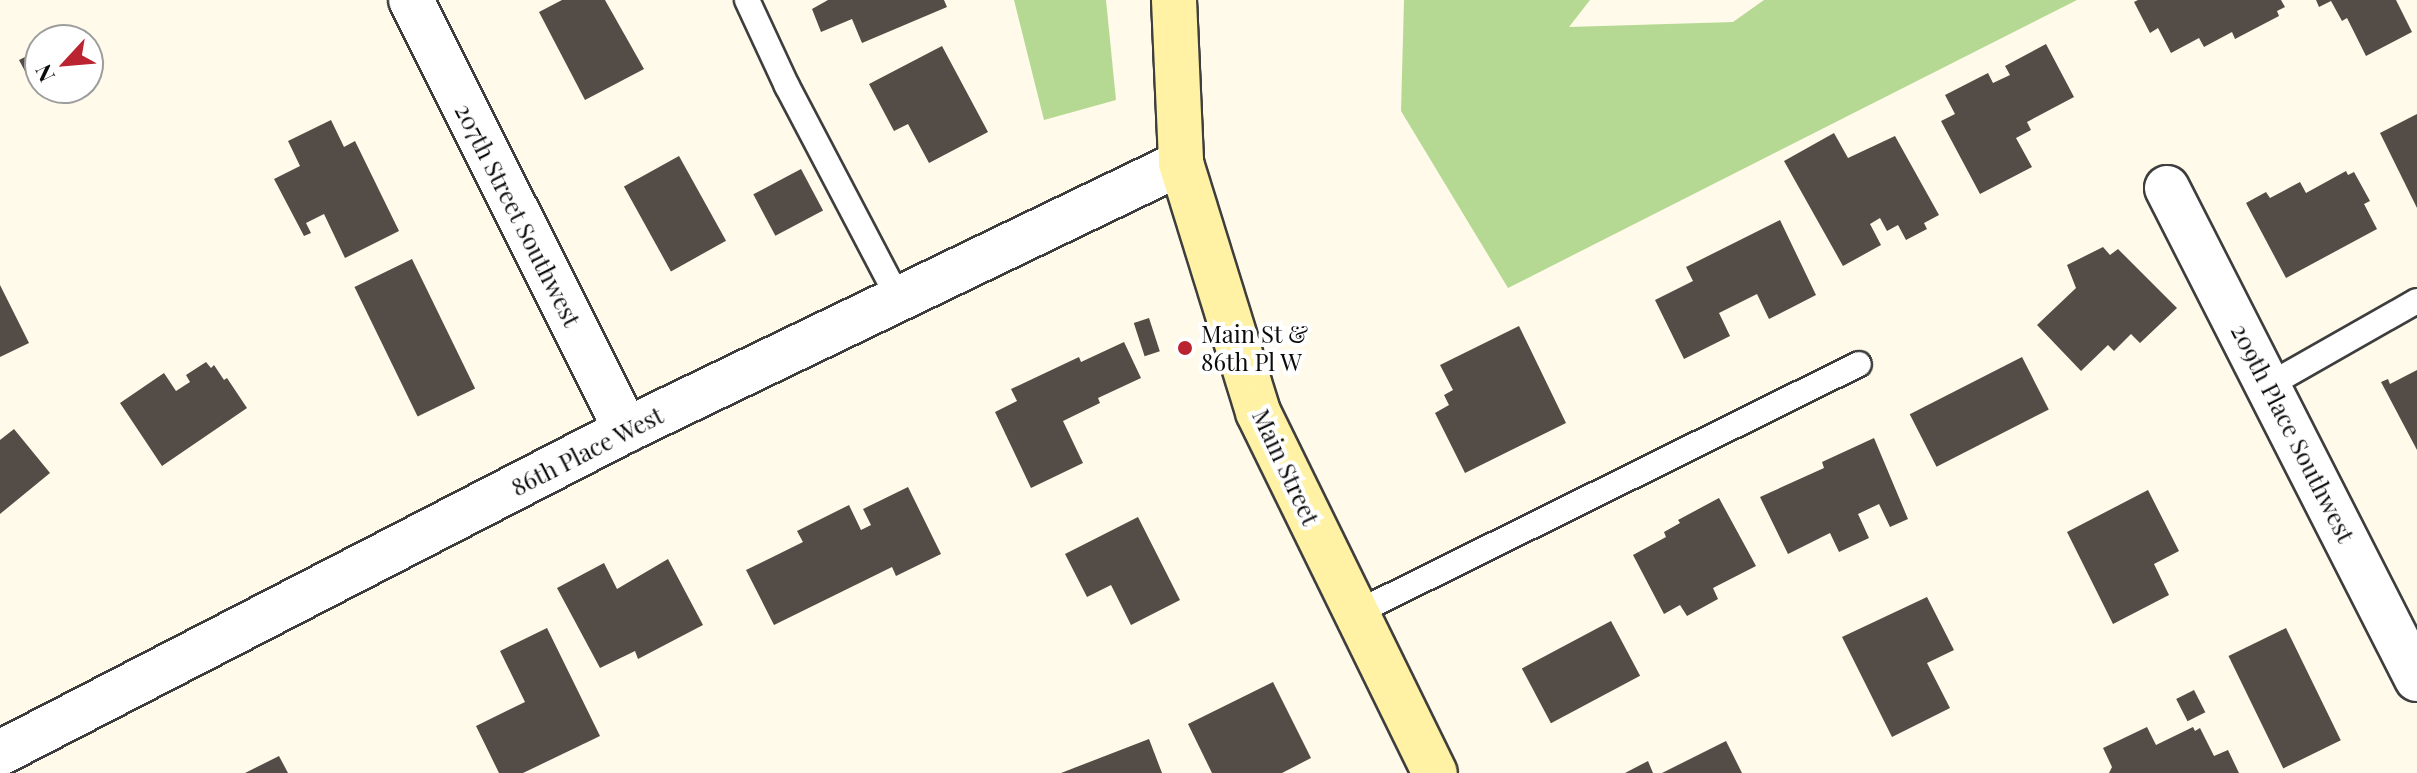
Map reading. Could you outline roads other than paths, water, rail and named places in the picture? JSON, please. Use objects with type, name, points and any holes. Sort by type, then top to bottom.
[{"type":"main road","name":"Main Street","points":[[1174,0],[1181,163],[1258,412],[1356,613],[1427,771]]},
{"type":"street","name":"207th Street Southwest","points":[[411,0],[626,430]]},
{"type":"street","name":"86th Place West","points":[[0,753],[626,430],[900,301],[1181,163]]},
{"type":"street","name":"209th Place Southwest","points":[[2167,188],[2417,679]]},
{"type":"lane","points":[[747,0],[787,86],[900,301]]},
{"type":"lane","points":[[2269,385],[2417,301]]},
{"type":"lane","points":[[1356,613],[1859,364]]},
{"type":"place","name":"Main St & 86th Pl W","points":[[1185,348]]}]
